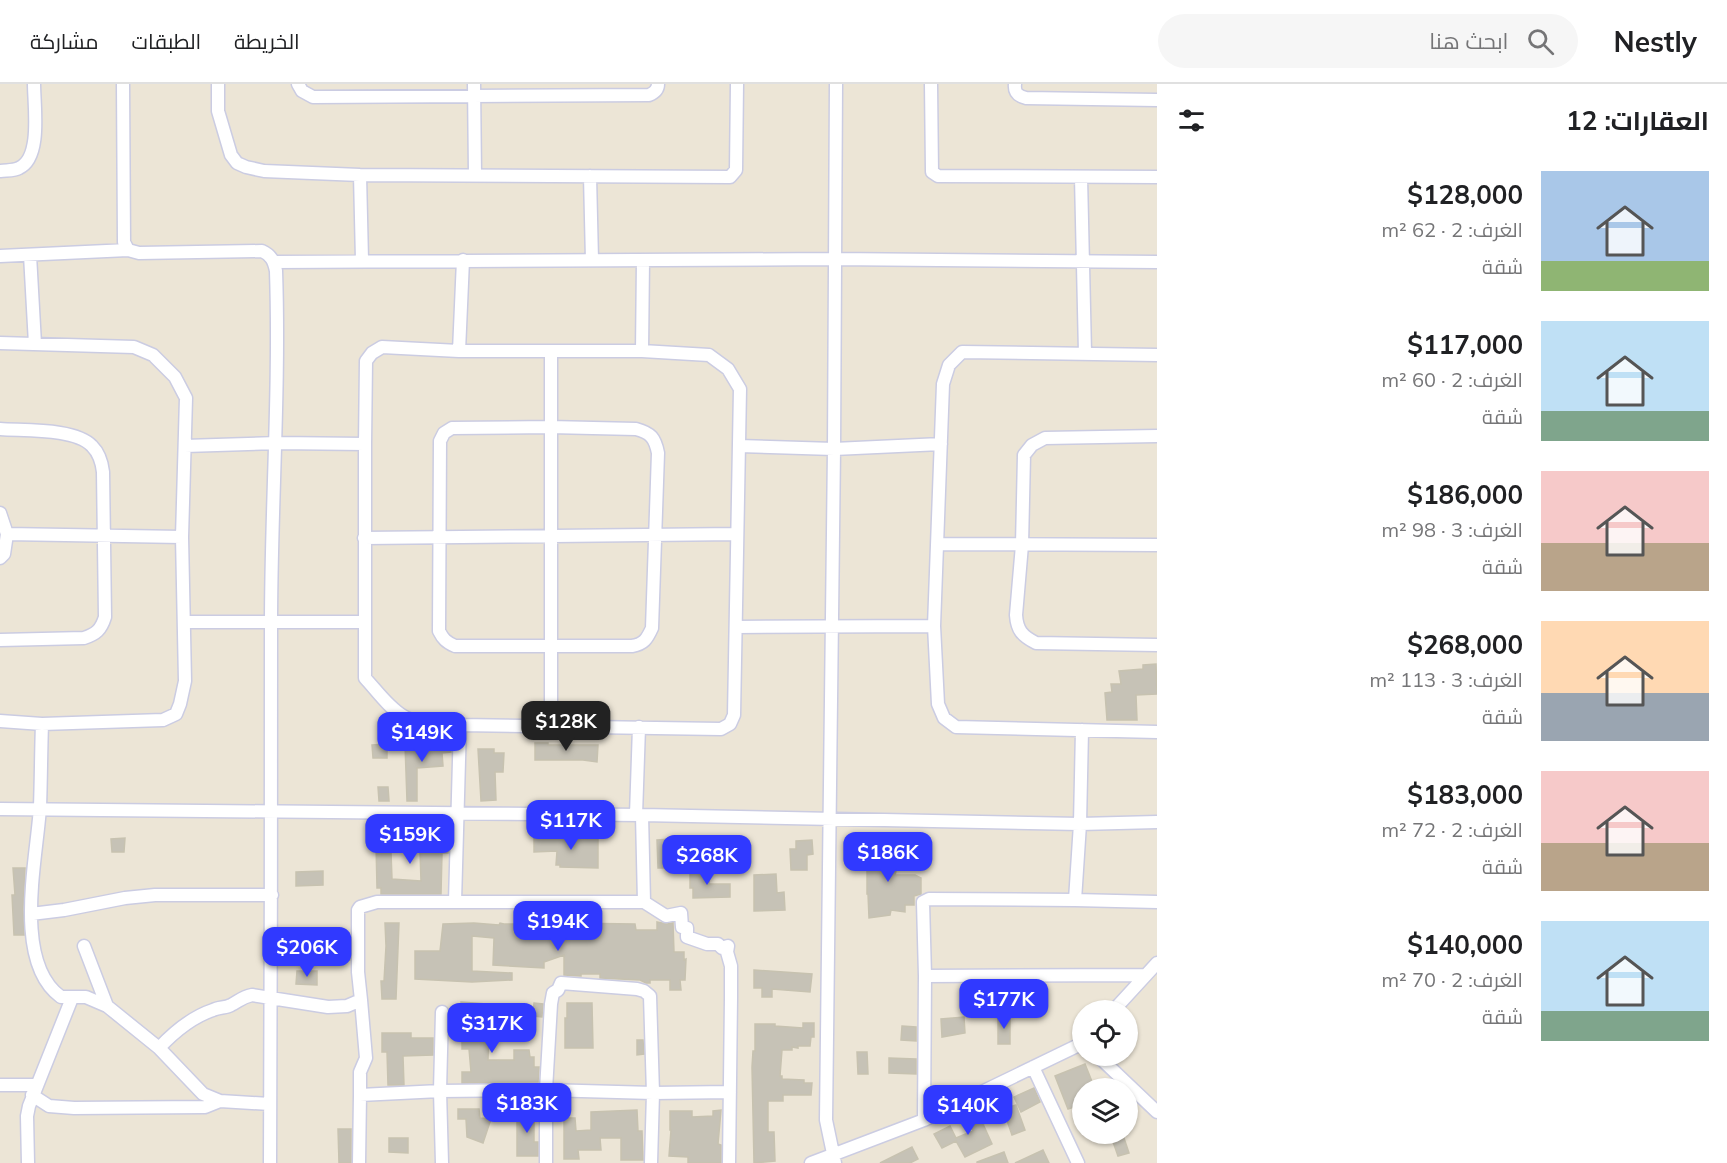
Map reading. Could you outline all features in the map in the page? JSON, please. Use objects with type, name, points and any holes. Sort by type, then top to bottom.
[{"type":"street","points":[[0,171],[18,169],[28,161],[34,149],[34,84]]},
{"type":"street","points":[[123,84],[124,242],[128,250]]},
{"type":"street","points":[[218,84],[218,111],[231,155],[237,163],[264,171],[360,175],[730,177],[736,170],[737,84]]},
{"type":"street","points":[[298,84],[302,91],[313,97],[474,90],[649,95],[654,93],[658,84]]},
{"type":"street","points":[[834,1159],[826,1120],[836,84]]},
{"type":"street","points":[[931,84],[932,172],[938,176],[1157,177]]},
{"type":"street","points":[[1015,84],[1014,90],[1019,96],[1026,98],[1157,100]]},
{"type":"street","points":[[474,90],[475,175]]},
{"type":"street","points":[[360,175],[362,260]]},
{"type":"street","points":[[590,176],[592,260]]},
{"type":"street","points":[[1081,177],[1085,353]]},
{"type":"street","points":[[0,256],[128,250],[139,253],[262,251],[269,254],[274,262],[277,313],[277,443],[271,622],[270,1163]]},
{"type":"street","points":[[30,255],[35,344]]},
{"type":"street","points":[[274,262],[834,259],[1157,262]]},
{"type":"street","points":[[459,351],[463,260]]},
{"type":"street","points":[[642,351],[643,260]]},
{"type":"street","points":[[0,343],[134,346],[153,355],[175,377],[186,398],[182,537],[185,681],[176,714],[163,720],[42,724],[0,721]]},
{"type":"street","points":[[381,348],[459,351],[642,351],[709,355],[728,369],[740,389],[734,715],[730,724],[721,729],[460,725],[426,723],[404,717],[366,678],[364,444],[366,361],[372,353],[381,348]]},
{"type":"street","points":[[551,351],[551,726]]},
{"type":"street","points":[[1157,355],[962,352],[949,365],[943,384],[934,627],[938,704],[944,718],[956,727],[1157,732]]},
{"type":"street","points":[[550,427],[636,429],[647,432],[656,440],[658,453],[655,534],[652,628],[647,639],[640,645],[455,646],[444,639],[439,631],[440,441],[444,433],[452,428],[550,427]]},
{"type":"street","points":[[0,429],[75,435],[92,446],[101,460],[105,617],[102,628],[84,638],[0,640]]},
{"type":"street","points":[[1157,436],[1045,438],[1032,445],[1024,455],[1022,545],[1016,615],[1017,625],[1023,636],[1036,643],[1157,645]]},
{"type":"street","points":[[185,446],[277,443],[364,444]]},
{"type":"street","points":[[739,446],[834,449],[941,444]]},
{"type":"street","points":[[0,513],[7,534],[4,554],[0,558]]},
{"type":"street","points":[[7,534],[182,537]]},
{"type":"street","points":[[364,538],[737,534]]},
{"type":"street","points":[[938,544],[1157,545]]},
{"type":"street","points":[[184,622],[365,622]]},
{"type":"street","points":[[736,627],[934,627]]},
{"type":"street","points":[[42,724],[39,809],[33,863],[31,914],[34,951],[45,983],[61,997],[86,997],[107,1005],[159,1048],[203,1094],[220,1101],[270,1104]]},
{"type":"street","points":[[455,902],[460,725]]},
{"type":"street","points":[[639,727],[639,815],[644,902]]},
{"type":"street","points":[[1075,900],[1080,824],[1082,730]]},
{"type":"street","points":[[0,809],[639,815],[1080,824],[1157,822]]},
{"type":"street","points":[[31,914],[155,895],[272,895]]},
{"type":"street","points":[[924,1120],[925,976],[922,906],[926,900],[1157,902]]},
{"type":"street","points":[[359,1163],[360,1072],[366,1058],[358,972],[358,910],[360,906],[377,903],[644,902],[666,916],[681,913],[682,927],[687,928],[687,937],[707,944],[718,944],[722,948],[728,946],[731,977],[729,1163]]},
{"type":"street","points":[[84,946],[107,1005]]},
{"type":"street","points":[[1123,1000],[1157,963]]},
{"type":"street","points":[[925,976],[1145,975]]},
{"type":"street","points":[[546,1163],[546,1090],[551,1004],[553,993],[558,990],[561,983],[618,987],[648,993],[651,1010],[653,1093],[651,1163]]},
{"type":"street","points":[[159,1048],[176,1030],[209,1011],[229,1006],[242,997],[252,995],[328,1006],[347,1006],[361,1000]]},
{"type":"street","points":[[28,1163],[27,1116],[72,998]]},
{"type":"street","points":[[442,1012],[440,1091],[442,1163]]},
{"type":"street","points":[[811,1163],[834,1159],[924,1120],[1072,1048]]},
{"type":"street","points":[[1109,1066],[1157,1112]]},
{"type":"street","points":[[1033,1067],[1078,1163]]},
{"type":"street","points":[[0,1085],[35,1090],[49,1106],[74,1108],[205,1107],[220,1101]]},
{"type":"street","points":[[360,1095],[440,1091],[546,1090],[653,1093],[730,1092]]},
{"type":"building","points":[[1156,664],[1157,694],[1136,695],[1137,720],[1107,720],[1105,693],[1112,692],[1111,684],[1121,684],[1119,671],[1143,669],[1143,665]]},
{"type":"building","points":[[450,743],[451,752],[442,753],[443,766],[417,768],[417,801],[407,801],[405,744]]},
{"type":"building","points":[[535,743],[598,745],[597,762],[535,760]]},
{"type":"building","points":[[387,744],[387,758],[373,758],[372,745]]},
{"type":"building","points":[[478,749],[494,749],[494,753],[504,753],[503,772],[495,772],[496,800],[481,801]]},
{"type":"building","points":[[378,787],[388,787],[389,801],[379,801]]},
{"type":"building","points":[[380,837],[449,838],[448,853],[442,853],[441,894],[381,894],[381,888],[377,888],[376,844],[380,843]],"holes":[[[391,852],[420,852],[421,881],[392,879]]]},
{"type":"building","points":[[587,837],[598,837],[598,868],[560,867],[556,865],[557,851],[534,852],[534,838],[587,839]]},
{"type":"building","points":[[125,838],[124,852],[112,852],[111,839]]},
{"type":"building","points":[[671,839],[671,858],[682,858],[682,868],[658,868],[657,840]]},
{"type":"building","points":[[812,840],[813,854],[807,855],[807,870],[791,870],[790,849],[796,849],[796,841]]},
{"type":"building","points":[[868,840],[889,842],[889,871],[896,871],[895,875],[915,875],[921,878],[921,894],[914,896],[914,905],[905,905],[905,912],[891,910],[890,915],[869,918],[866,867]]},
{"type":"building","points":[[13,868],[25,868],[24,935],[14,935]]},
{"type":"building","points":[[690,869],[709,870],[709,884],[730,884],[730,897],[693,898],[693,888],[690,888]]},
{"type":"building","points":[[323,871],[323,885],[296,886],[296,872]]},
{"type":"building","points":[[776,874],[777,893],[784,892],[785,910],[754,911],[754,875]]},
{"type":"building","points":[[657,922],[673,923],[674,952],[684,952],[685,980],[680,980],[681,990],[670,990],[670,980],[650,980],[650,983],[646,983],[640,980],[600,978],[600,974],[564,975],[564,955],[544,962],[544,968],[493,965],[494,938],[472,936],[472,971],[512,973],[512,980],[472,982],[415,979],[415,951],[440,951],[443,924],[537,924],[537,933],[565,923],[635,924],[636,930],[657,930]]},
{"type":"building","points":[[385,923],[399,923],[396,999],[382,999],[381,981],[384,981],[386,946]]},
{"type":"building","points":[[340,946],[350,947],[350,960],[339,961]]},
{"type":"building","points":[[754,970],[812,974],[810,992],[772,989],[772,997],[762,997],[762,988],[754,988]]},
{"type":"building","points":[[297,971],[317,971],[317,985],[296,984]]},
{"type":"building","points":[[1001,992],[1013,992],[1013,1008],[1001,1008]]},
{"type":"building","points":[[461,1002],[486,1004],[485,1025],[489,1025],[488,1060],[514,1060],[514,1050],[529,1050],[530,1057],[534,1057],[534,1067],[539,1067],[538,1082],[462,1083],[462,1072],[471,1072],[469,1049],[462,1049],[462,1037],[467,1037],[468,1017],[461,1017]]},
{"type":"building","points":[[534,1003],[543,1004],[542,1017],[533,1016]]},
{"type":"building","points":[[567,1003],[592,1003],[593,1048],[565,1048]]},
{"type":"building","points":[[964,1017],[965,1033],[942,1037],[941,1019]]},
{"type":"building","points":[[998,1017],[1010,1017],[1010,1044],[998,1044]]},
{"type":"building","points":[[803,1023],[814,1023],[814,1037],[811,1037],[810,1046],[782,1050],[780,1076],[782,1079],[804,1080],[804,1083],[812,1083],[811,1095],[783,1095],[783,1101],[768,1101],[768,1132],[774,1132],[775,1161],[754,1163],[752,1067],[753,1051],[755,1051],[755,1024],[803,1028]]},
{"type":"building","points":[[902,1026],[916,1027],[916,1041],[901,1040]]},
{"type":"building","points":[[382,1033],[411,1033],[411,1038],[433,1038],[433,1055],[403,1056],[404,1085],[388,1085],[387,1052],[382,1052]]},
{"type":"building","points":[[637,1040],[643,1040],[644,1054],[637,1055]]},
{"type":"building","points":[[857,1052],[867,1052],[868,1074],[858,1074]]},
{"type":"building","points":[[889,1058],[916,1059],[916,1074],[889,1073]]},
{"type":"building","points":[[1086,1066],[1091,1078],[1072,1078],[1072,1108],[1068,1109],[1055,1076]]},
{"type":"building","points":[[1034,1088],[1040,1102],[1021,1112],[1014,1097]]},
{"type":"building","points":[[1016,1105],[1025,1130],[1012,1135],[1003,1109]]},
{"type":"building","points":[[458,1109],[479,1109],[480,1118],[491,1119],[483,1143],[467,1137],[466,1119],[458,1119]]},
{"type":"building","points":[[522,1110],[538,1110],[538,1120],[534,1120],[534,1142],[538,1142],[538,1156],[517,1156],[517,1120],[518,1116],[523,1116]]},
{"type":"building","points":[[637,1110],[638,1131],[642,1131],[643,1160],[621,1160],[621,1138],[600,1138],[601,1150],[578,1150],[579,1159],[564,1159],[564,1118],[575,1118],[576,1131],[591,1130],[591,1112]]},
{"type":"building","points":[[721,1110],[718,1144],[721,1145],[721,1163],[688,1163],[688,1157],[669,1156],[670,1111],[692,1111],[692,1117],[713,1116],[713,1111]]},
{"type":"building","points":[[986,1110],[990,1121],[983,1124],[992,1144],[965,1157],[956,1141],[942,1148],[934,1134],[950,1126],[956,1138],[973,1131],[968,1118]]},
{"type":"building","points":[[338,1129],[351,1129],[351,1163],[339,1163]]},
{"type":"building","points":[[389,1138],[408,1138],[408,1153],[389,1152]]},
{"type":"building","points":[[1114,1144],[1126,1144],[1129,1153],[1118,1156]]},
{"type":"building","points":[[912,1147],[918,1159],[910,1163],[880,1163]]},
{"type":"building","points":[[1043,1150],[1049,1163],[1015,1163]]},
{"type":"building","points":[[1004,1152],[1008,1163],[977,1163],[977,1162]]}]
